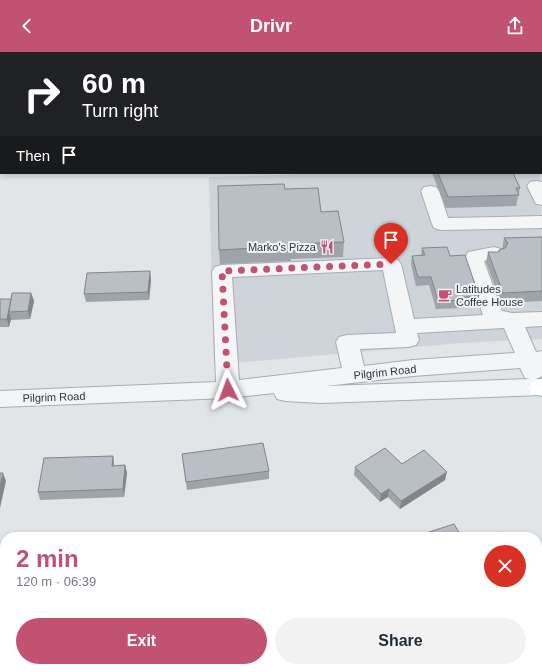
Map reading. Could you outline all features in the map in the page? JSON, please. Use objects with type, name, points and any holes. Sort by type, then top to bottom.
[{"type":"street","points":[[430,191],[441,224],[542,222]]},
{"type":"street","points":[[494,253],[475,256],[474,261],[494,316],[512,320],[535,360],[541,388]]},
{"type":"street","points":[[228,390],[222,271],[391,264],[408,340],[347,342],[355,375]]},
{"type":"street","points":[[405,327],[542,319]]},
{"type":"street","name":"Pilgrim Road","points":[[0,399],[228,390],[355,375],[535,360]]},
{"type":"street","name":"Pilgrim Road","points":[[228,390],[321,395],[541,388]]},
{"type":"shaded area","points":[[312,174],[541,174],[542,339],[460,343],[245,362],[214,363],[209,177]]},
{"type":"building","points":[[438,174],[513,174],[520,188],[516,188],[519,195],[448,197]]},
{"type":"building","points":[[284,184],[285,189],[318,188],[321,212],[338,211],[344,242],[291,244],[292,246],[219,250],[218,186]]},
{"type":"building","points":[[542,237],[542,291],[503,293],[488,252],[499,252],[499,250],[505,248],[508,243],[504,238]]},
{"type":"building","points":[[447,247],[450,256],[465,255],[479,296],[463,297],[464,300],[438,301],[431,277],[418,277],[412,256],[425,255],[422,248]]},
{"type":"building","points":[[150,271],[148,292],[84,294],[87,273]]},
{"type":"building","points":[[12,293],[31,293],[28,311],[9,312]]},
{"type":"building","points":[[0,299],[11,299],[7,319],[0,319]]},
{"type":"building","points":[[263,443],[269,471],[186,482],[182,454]]},
{"type":"building","points":[[385,448],[402,464],[424,450],[447,472],[401,501],[389,489],[381,494],[355,467]]},
{"type":"building","points":[[113,456],[112,466],[125,465],[123,489],[38,492],[44,458]]},
{"type":"building","points":[[0,473],[3,473],[0,487]]},
{"type":"building","points":[[454,524],[459,532],[429,532]]},
{"type":"place","name":"Marko's Pizza","points":[[327,247]]},
{"type":"place","name":"Latitudes Coffee House","points":[[445,295]]},
{"type":"route","points":[[228,390],[222,271],[391,264]]}]
